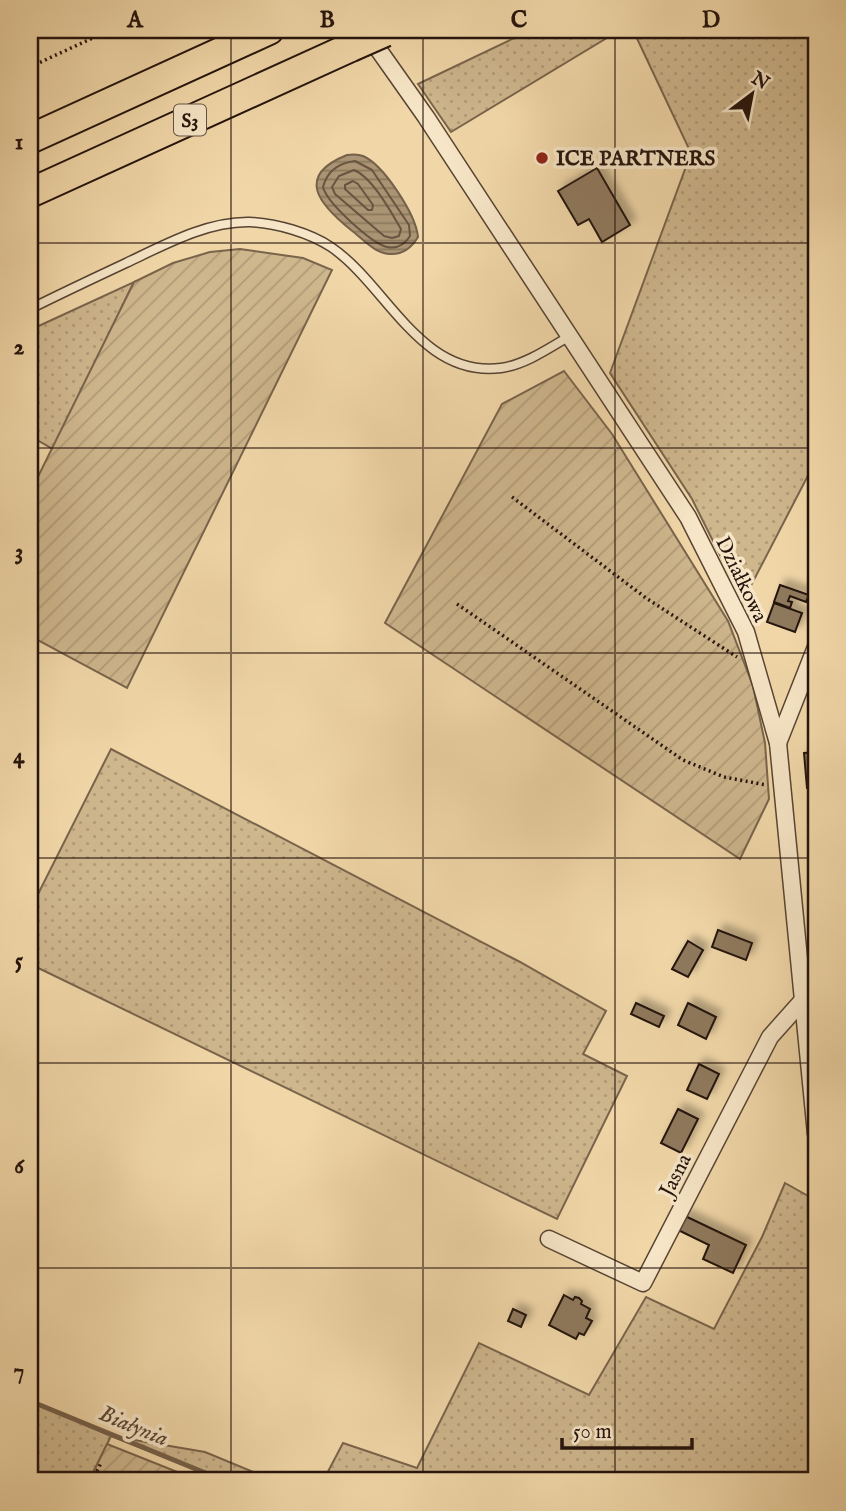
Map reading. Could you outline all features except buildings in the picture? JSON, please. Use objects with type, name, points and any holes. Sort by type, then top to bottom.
[{"type":"highway","name":"S3","points":[[30,139],[269,30]]},
{"type":"highway","name":"S3","points":[[30,193],[372,35]]},
{"type":"street","name":"Działkowa","points":[[372,35],[688,517],[746,632],[778,743],[816,1134]]},
{"type":"street","points":[[778,743],[816,647]]},
{"type":"street","name":"Jasna","points":[[549,1239],[643,1283],[770,1037],[802,1001]]},
{"type":"lane","points":[[30,309],[163,245],[207,228],[250,222],[292,230],[329,246],[354,266],[418,339],[443,357],[475,368],[502,368],[535,356],[568,337]]},
{"type":"path","points":[[30,68],[110,30]]},
{"type":"path","points":[[512,497],[646,598],[756,669]]},
{"type":"path","points":[[457,604],[683,760],[724,777],[782,788]]},
{"type":"path","points":[[92,1481],[101,1463]]},
{"type":"shaded area","points":[[531,30],[620,30],[451,132],[418,84]]},
{"type":"shaded area","points":[[633,30],[816,30],[816,460],[743,601],[692,499],[610,373],[691,153]]},
{"type":"shaded area","points":[[240,249],[303,258],[332,270],[127,688],[30,636],[30,493],[134,282],[173,263],[210,252]]},
{"type":"shaded area","points":[[134,282],[53,449],[30,436],[30,330]]},
{"type":"shaded area","points":[[564,371],[612,434],[728,621],[753,686],[765,743],[769,799],[740,859],[385,623],[502,404]]},
{"type":"shaded area","points":[[111,749],[520,962],[606,1011],[583,1054],[627,1076],[557,1219],[30,964],[30,910]]},
{"type":"shaded area","points":[[785,1183],[810,1197],[812,1241],[816,1261],[816,1461],[807,1481],[323,1481],[343,1443],[417,1468],[479,1343],[589,1395],[646,1297],[714,1329],[762,1237]]},
{"type":"shaded area","points":[[30,1401],[111,1436],[89,1481],[30,1481]]},
{"type":"shaded area","points":[[111,1436],[205,1452],[275,1481],[225,1481]]},
{"type":"shaded area","points":[[107,1444],[200,1481],[89,1481]]},
{"type":"water","points":[[347,155],[363,156],[371,161],[398,192],[412,216],[418,237],[407,249],[400,253],[386,254],[375,249],[322,201],[317,181],[321,172]]},
{"type":"waterway","name":"Białynia","points":[[30,1401],[225,1481]]},
{"type":"place","name":"ICE PARTNERS","points":[[542,158]]}]
